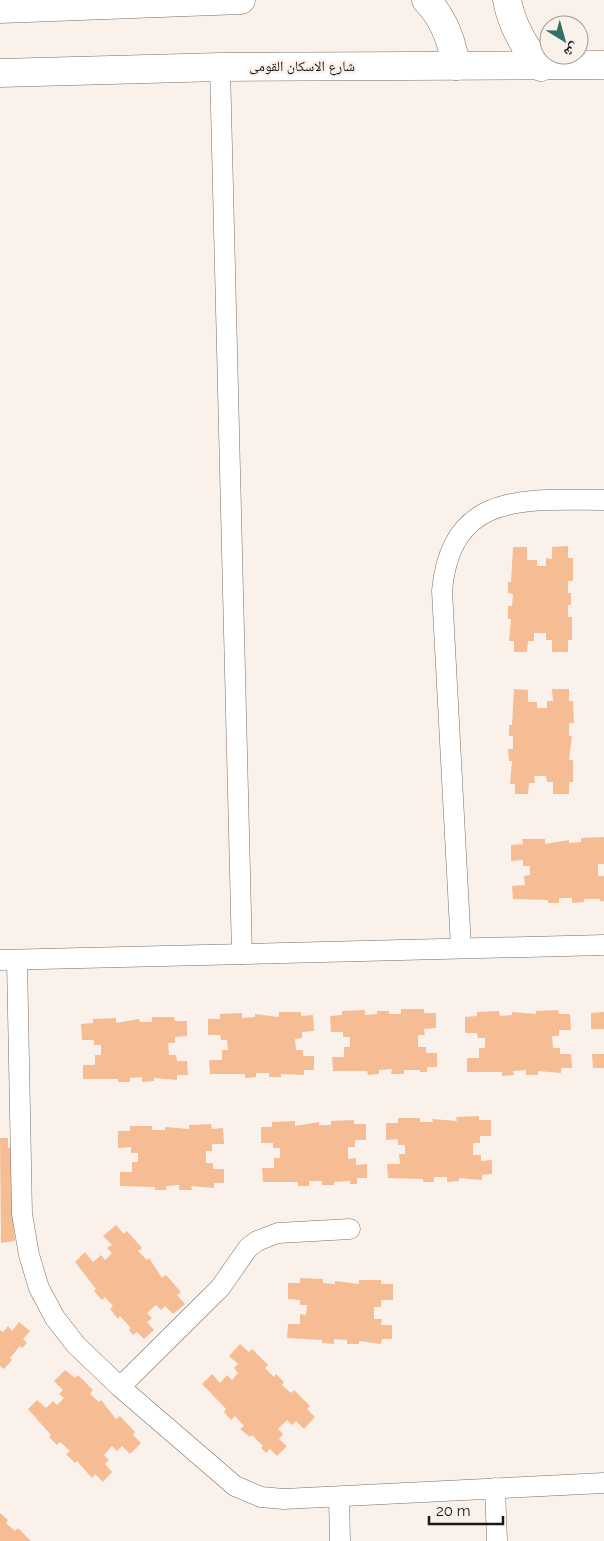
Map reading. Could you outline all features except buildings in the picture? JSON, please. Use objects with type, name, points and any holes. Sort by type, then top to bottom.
[{"type":"main road","points":[[0,9],[240,0]]},
{"type":"main road","points":[[426,0],[441,19],[448,34],[456,66]]},
{"type":"main road","points":[[507,0],[514,25],[521,40],[541,67]]},
{"type":"main road","name":"شارع الاسكان القومى","points":[[0,73],[220,67],[541,67],[604,65]]},
{"type":"street","points":[[220,67],[242,954]]},
{"type":"street","points":[[461,948],[442,591],[447,562],[460,535],[474,521],[490,510],[509,502],[529,500],[604,500]]},
{"type":"street","points":[[604,945],[8,960],[22,1214],[29,1255],[39,1288],[55,1318],[76,1345],[120,1387],[235,1486],[261,1497],[284,1500],[339,1498],[604,1483]]},
{"type":"street","points":[[120,1387],[220,1288],[248,1248],[257,1241],[278,1233],[350,1229]]},
{"type":"street","points":[[495,1488],[497,1541]]},
{"type":"street","points":[[339,1498],[340,1541]]}]
